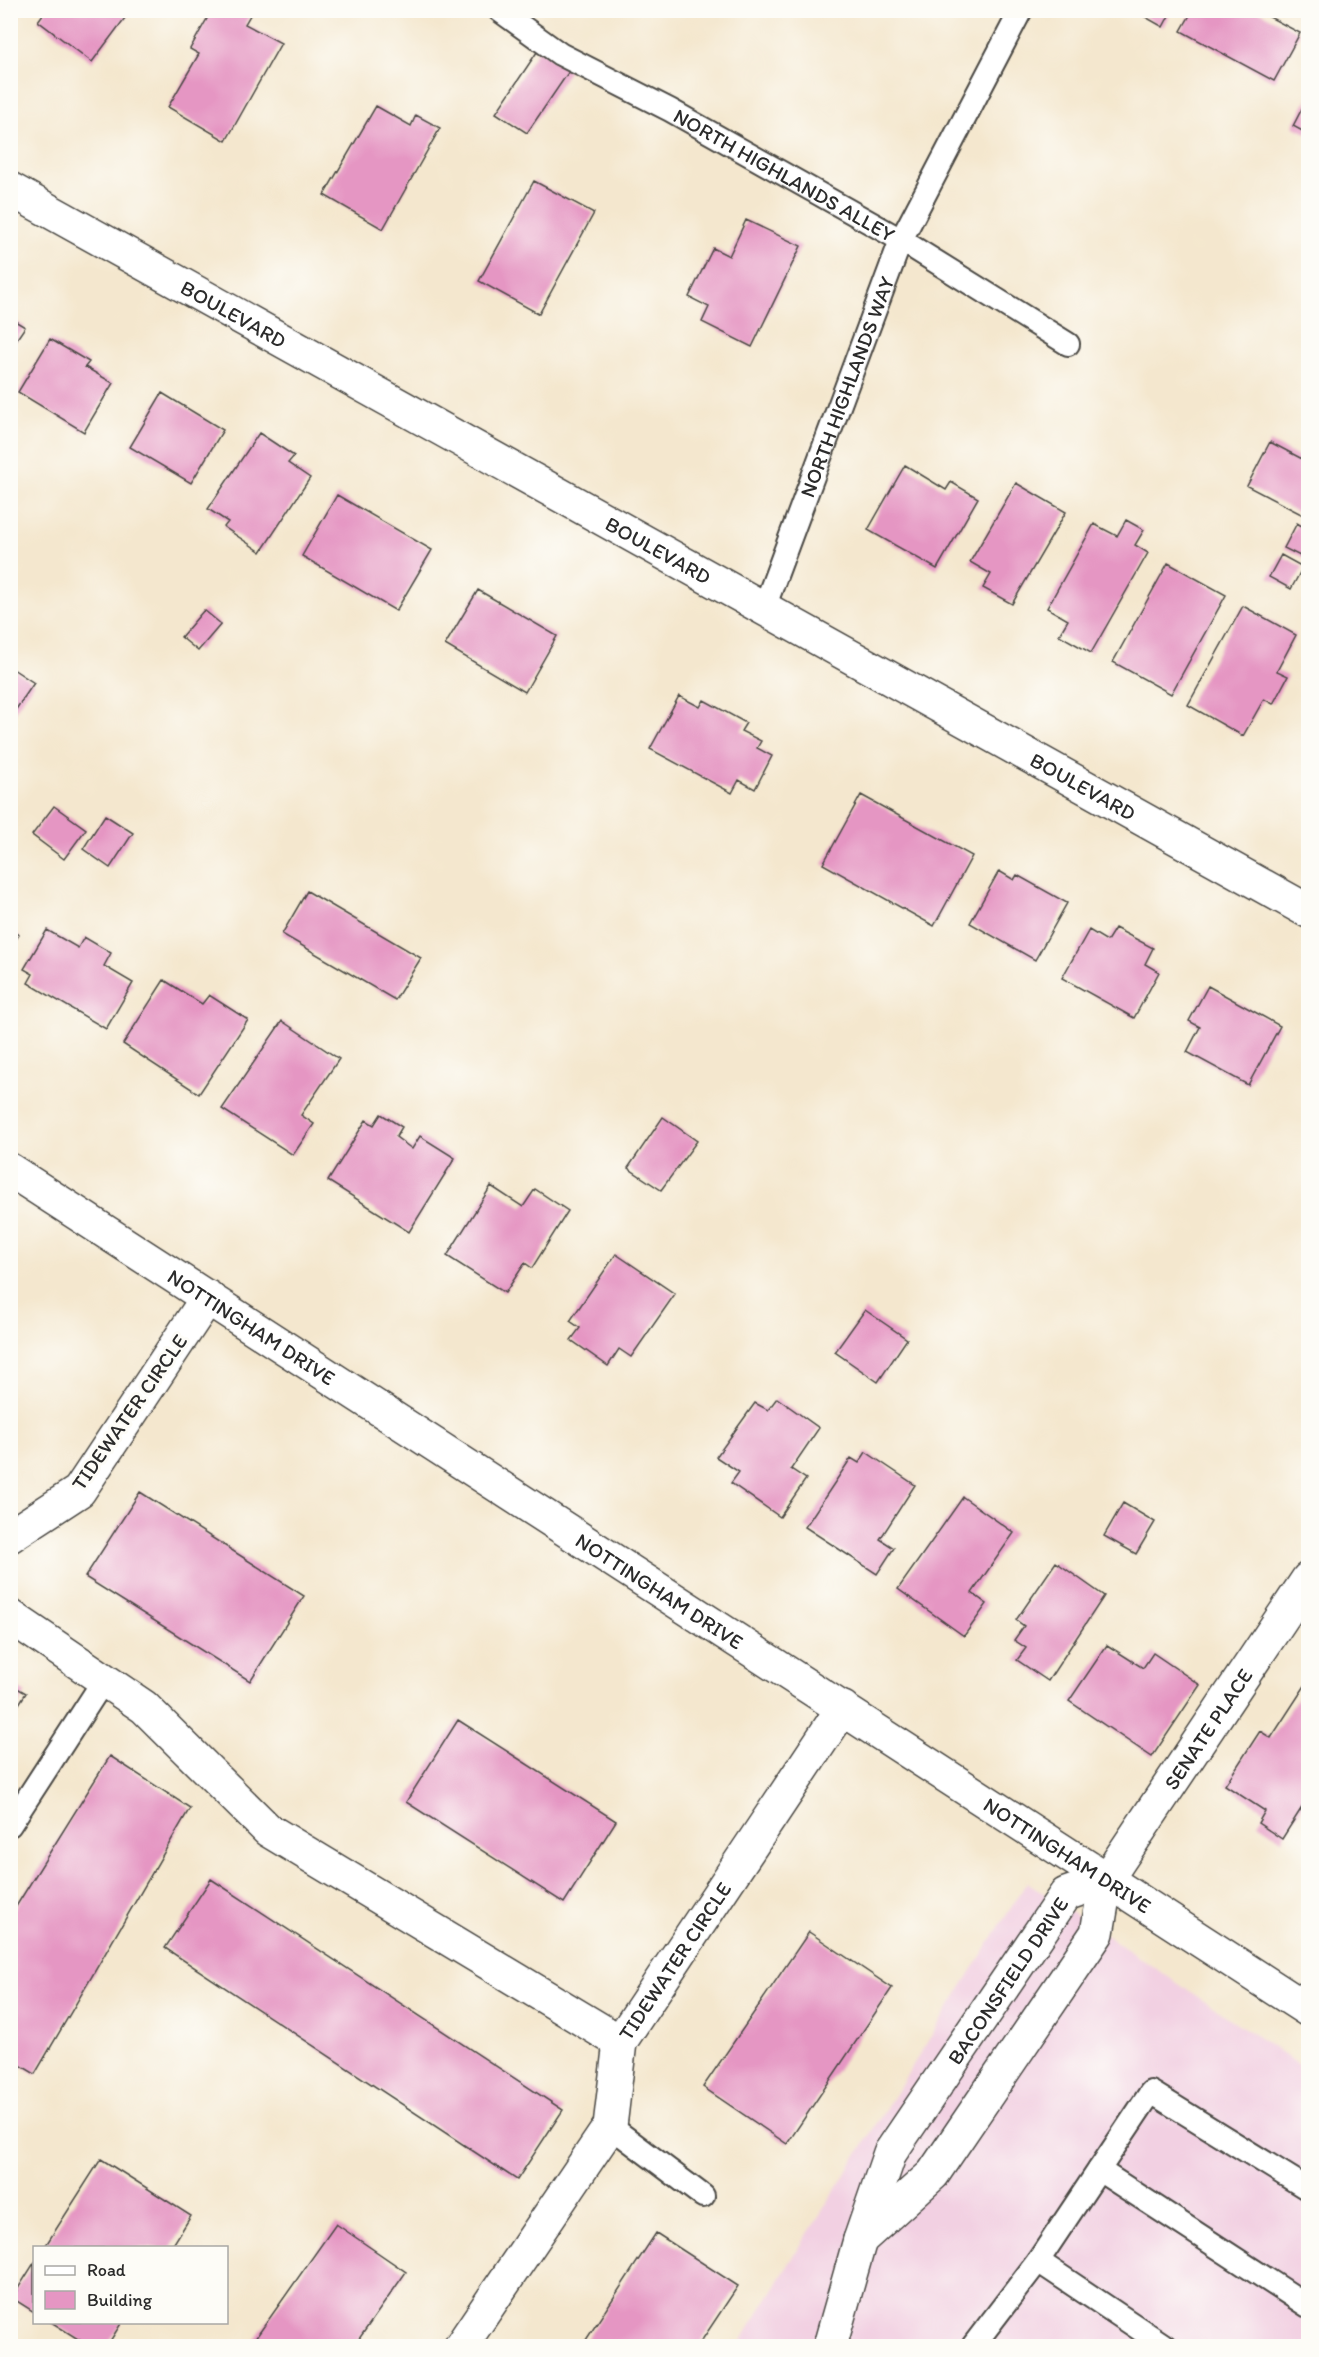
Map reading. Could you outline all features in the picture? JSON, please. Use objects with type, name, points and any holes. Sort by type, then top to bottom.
[{"type":"street","name":"BOULEVARD","points":[[10,189],[1308,911]]},
{"type":"street","name":"NOTTINGHAM DRIVE","points":[[10,1170],[1308,2010]]},
{"type":"street","name":"TIDEWATER CIRCLE","points":[[10,1536],[79,1491],[208,1298]]},
{"type":"street","name":"SENATE PLACE","points":[[1106,1880],[1308,1579]]},
{"type":"street","points":[[10,1616],[144,1707],[268,1830],[620,2042]]},
{"type":"street","name":"TIDEWATER CIRCLE","points":[[461,2346],[610,2126],[620,2042],[843,1708]]},
{"type":"street","name":"BACONSFIELD DRIVE","points":[[830,2346],[861,2240],[891,2153],[1066,1894],[1106,1880],[1097,1933],[933,2174],[861,2240]]},
{"type":"lane","name":"NORTH HIGHLANDS ALLEY","points":[[499,10],[560,54],[670,110],[901,240],[1068,344]]},
{"type":"lane","name":"NORTH HIGHLANDS WAY","points":[[764,608],[901,240],[1021,10]]},
{"type":"lane","points":[[10,1825],[104,1680]]},
{"type":"lane","points":[[973,2346],[1038,2261],[1150,2092],[1308,2189]]},
{"type":"lane","points":[[610,2126],[703,2196]]},
{"type":"lane","points":[[1099,2170],[1308,2306]]},
{"type":"lane","points":[[1038,2261],[1165,2346]]},
{"type":"shaded area","points":[[1027,1882],[1308,2071],[1308,2346],[738,2346]]},
{"type":"building","points":[[46,10],[131,10],[92,62],[38,21]]},
{"type":"building","points":[[212,10],[253,10],[245,24],[281,43],[226,141],[168,107],[199,54],[190,49]]},
{"type":"building","points":[[1133,10],[1172,10],[1163,27]]},
{"type":"building","points":[[1193,10],[1256,10],[1300,33],[1274,81],[1181,31]]},
{"type":"building","points":[[539,49],[570,70],[527,133],[496,113]]},
{"type":"building","points":[[1308,97],[1308,134],[1293,126]]},
{"type":"building","points":[[376,106],[411,126],[416,115],[440,128],[383,229],[324,195]]},
{"type":"building","points":[[534,181],[594,213],[539,314],[479,281]]},
{"type":"building","points":[[746,220],[801,246],[752,347],[702,322],[709,307],[689,297],[713,248],[729,256]]},
{"type":"building","points":[[10,318],[25,327],[10,349]]},
{"type":"building","points":[[50,339],[89,362],[85,367],[113,383],[84,432],[18,392]]},
{"type":"building","points":[[162,393],[223,430],[191,483],[130,447]]},
{"type":"building","points":[[259,433],[294,456],[288,463],[310,478],[261,552],[224,527],[228,522],[208,509]]},
{"type":"building","points":[[1270,442],[1308,462],[1308,472],[1303,483],[1308,485],[1308,507],[1303,515],[1247,486]]},
{"type":"building","points":[[905,465],[946,490],[951,482],[978,498],[937,569],[868,530]]},
{"type":"building","points":[[1016,483],[1066,512],[1012,604],[983,588],[991,574],[970,562]]},
{"type":"building","points":[[337,495],[432,550],[396,611],[302,556]]},
{"type":"building","points":[[1126,520],[1144,530],[1135,545],[1148,553],[1091,653],[1059,635],[1068,620],[1047,608],[1094,524],[1117,536]]},
{"type":"building","points":[[1297,523],[1308,530],[1306,559],[1284,548]]},
{"type":"building","points":[[1281,555],[1303,567],[1291,589],[1269,577]]},
{"type":"building","points":[[1168,563],[1226,595],[1171,694],[1113,662]]},
{"type":"building","points":[[478,590],[557,636],[525,692],[445,645]]},
{"type":"building","points":[[1243,606],[1296,635],[1277,671],[1288,676],[1273,704],[1264,699],[1243,736],[1188,705]]},
{"type":"building","points":[[204,610],[221,624],[198,651],[181,637]]},
{"type":"building","points":[[10,667],[34,683],[10,718]]},
{"type":"building","points":[[679,696],[700,707],[704,700],[746,723],[741,731],[761,741],[757,748],[772,756],[755,789],[739,780],[732,793],[650,749]]},
{"type":"building","points":[[861,795],[972,856],[934,926],[823,864]]},
{"type":"building","points":[[54,806],[86,829],[64,859],[32,835]]},
{"type":"building","points":[[105,815],[133,833],[110,868],[83,849]]},
{"type":"building","points":[[999,871],[1014,880],[1017,875],[1067,903],[1035,960],[970,923]]},
{"type":"building","points":[[307,891],[421,958],[395,1000],[282,934]]},
{"type":"building","points":[[1115,928],[1153,948],[1145,964],[1159,972],[1134,1018],[1062,978],[1089,930],[1107,941]]},
{"type":"building","points":[[10,930],[19,935],[10,948]]},
{"type":"building","points":[[47,930],[78,948],[84,937],[111,953],[104,966],[133,983],[106,1029],[28,983],[33,974],[24,969]]},
{"type":"building","points":[[164,980],[202,1004],[209,995],[248,1020],[199,1094],[123,1044]]},
{"type":"building","points":[[1208,986],[1280,1026],[1248,1085],[1187,1052],[1200,1027],[1189,1021]]},
{"type":"building","points":[[282,1021],[339,1059],[301,1115],[314,1124],[293,1155],[222,1109]]},
{"type":"building","points":[[381,1114],[402,1127],[396,1137],[412,1149],[420,1136],[455,1158],[409,1232],[328,1181],[366,1120],[374,1125]]},
{"type":"building","points":[[663,1117],[697,1141],[661,1190],[628,1168]]},
{"type":"building","points":[[491,1186],[523,1207],[535,1189],[568,1211],[532,1268],[525,1263],[505,1293],[447,1256]]},
{"type":"building","points":[[616,1254],[675,1294],[631,1357],[619,1349],[608,1366],[571,1340],[580,1328],[570,1321]]},
{"type":"building","points":[[865,1310],[907,1339],[878,1382],[835,1352]]},
{"type":"building","points":[[777,1398],[819,1428],[791,1469],[806,1479],[780,1517],[731,1483],[739,1472],[716,1457],[755,1403],[768,1410]]},
{"type":"building","points":[[866,1452],[915,1485],[880,1539],[894,1548],[877,1574],[805,1527],[851,1458],[859,1463]]},
{"type":"building","points":[[140,1492],[304,1596],[250,1681],[85,1577]]},
{"type":"building","points":[[963,1497],[1014,1533],[972,1593],[987,1604],[964,1636],[898,1589]]},
{"type":"building","points":[[1123,1503],[1155,1522],[1136,1554],[1104,1536]]},
{"type":"building","points":[[1056,1562],[1104,1596],[1048,1681],[1017,1660],[1026,1648],[1014,1640],[1024,1626],[1016,1620]]},
{"type":"building","points":[[1107,1645],[1143,1668],[1153,1653],[1200,1685],[1152,1757],[1069,1701]]},
{"type":"building","points":[[1308,1681],[1308,1798],[1282,1839],[1258,1823],[1265,1811],[1225,1785],[1260,1731],[1271,1738]]},
{"type":"building","points":[[10,1684],[26,1693],[10,1718]]},
{"type":"building","points":[[458,1720],[616,1821],[564,1903],[406,1802]]},
{"type":"building","points":[[110,1756],[190,1808],[35,2074],[10,2059],[10,1916]]},
{"type":"building","points":[[211,1879],[563,2110],[517,2180],[165,1948]]},
{"type":"building","points":[[809,1932],[892,1988],[787,2144],[703,2087]]},
{"type":"building","points":[[101,2159],[191,2216],[172,2246],[45,2246]]},
{"type":"building","points":[[336,2224],[406,2272],[354,2346],[250,2346]]},
{"type":"building","points":[[656,2233],[738,2286],[698,2346],[582,2346]]},
{"type":"building","points":[[33,2265],[33,2311],[12,2298]]},
{"type":"building","points":[[54,2324],[121,2324],[107,2346],[89,2346]]}]
